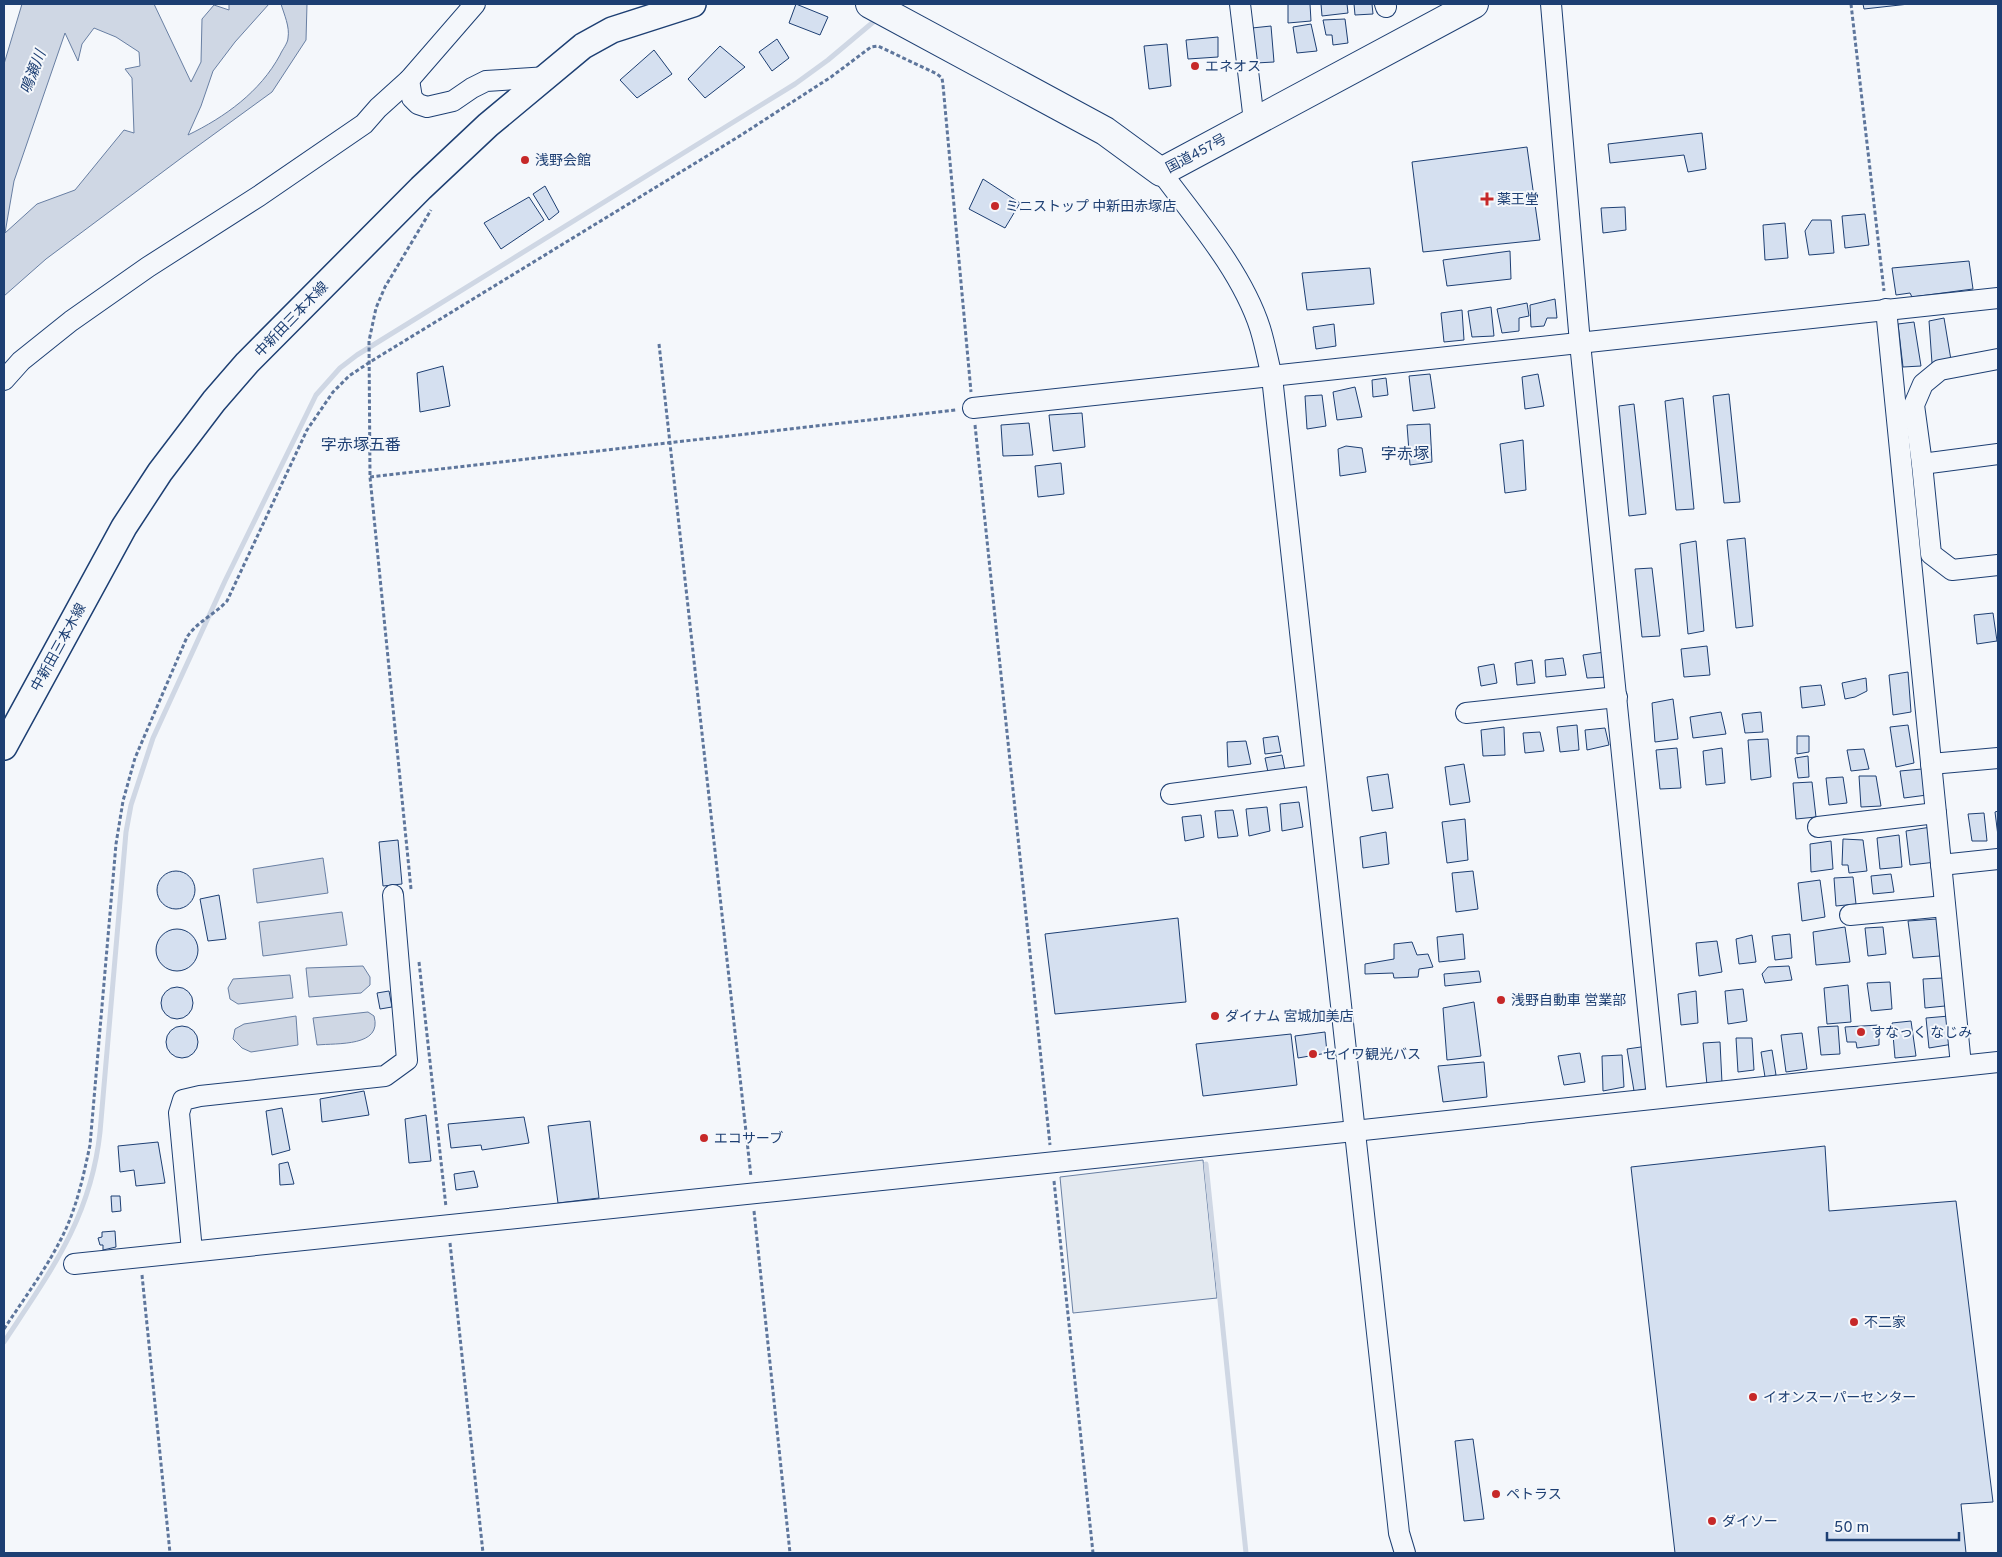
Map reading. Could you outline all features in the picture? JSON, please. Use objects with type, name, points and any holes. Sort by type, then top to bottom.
[{"type":"highway","name":"国道457号","points":[[870,4],[1105,130],[1161,172],[1474,4]]},
{"type":"main road","name":"中新田三本木線","points":[[4,747],[124,527],[160,472],[214,401],[287,321],[421,188],[488,125],[583,46],[612,30],[693,4]]},
{"type":"street","points":[[4,380],[21,361],[86,310],[364,124],[378,108],[410,80],[475,4]]},
{"type":"street","points":[[1240,4],[1254,121]]},
{"type":"street","points":[[1550,4],[1580,342],[1658,1098]]},
{"type":"street","points":[[410,80],[412,98],[418,104],[427,107],[453,101],[486,81],[548,77]]},
{"type":"street","points":[[1161,172],[1210,238],[1237,279],[1259,327],[1272,377],[1399,1533],[1405,1553]]},
{"type":"street","points":[[973,408],[1998,298]]},
{"type":"street","points":[[1886,309],[1961,1065]]},
{"type":"street","points":[[1998,359],[1940,370],[1923,384],[1914,405],[1931,554],[1952,570],[1998,565]]},
{"type":"street","points":[[1922,464],[1998,454]]},
{"type":"street","points":[[1466,713],[1617,697]]},
{"type":"street","points":[[1931,764],[1998,758]]},
{"type":"street","points":[[1171,794],[1315,775]]},
{"type":"street","points":[[1818,827],[1936,813]]},
{"type":"street","points":[[1941,865],[1998,859]]},
{"type":"street","points":[[192,1252],[179,1113],[183,1100],[200,1096],[385,1076],[407,1060],[403,894]]},
{"type":"street","points":[[1850,916],[1945,906]]},
{"type":"street","points":[[74,1264],[1998,1062]]},
{"type":"path","points":[[1851,4],[1886,309]]},
{"type":"path","points":[[4,1329],[49,1263],[73,1212],[82,1181],[90,1145],[116,844],[122,801],[136,758],[187,637],[194,626],[214,614],[227,601],[307,430],[332,392],[349,376],[370,362],[738,137],[871,47],[878,46],[937,74],[942,78],[944,85],[973,408],[1093,1553]]},
{"type":"path","points":[[403,894],[370,477],[369,341],[376,308],[385,287],[431,209]]},
{"type":"path","points":[[659,344],[790,1553]]},
{"type":"path","points":[[370,477],[973,408]]},
{"type":"path","points":[[419,961],[483,1553]]},
{"type":"path","points":[[140,1257],[170,1553]]},
{"type":"shaded area","points":[[1203,1160],[1217,1298],[1073,1313],[1060,1177]]},
{"type":"water","name":"鳴瀬川","points":[[22,4],[154,4],[191,82],[201,62],[202,19],[214,5],[229,10],[229,4],[269,4],[235,42],[213,71],[201,106],[188,135],[228,112],[252,92],[272,68],[288,40],[287,25],[281,4],[307,4],[306,40],[272,92],[46,259],[4,296],[4,64]],"holes":[[[94,28],[116,37],[139,52],[140,66],[125,69],[132,78],[134,133],[124,130],[75,190],[37,204],[5,233],[14,181],[65,33],[78,61],[82,44]]]},
{"type":"water","points":[[323,858],[328,893],[257,903],[253,869]]},
{"type":"water","points":[[342,912],[347,945],[263,956],[259,922]]},
{"type":"water","points":[[363,966],[370,977],[370,985],[361,993],[309,997],[306,968]]},
{"type":"water","points":[[290,975],[293,998],[238,1004],[230,999],[228,988],[233,979]]},
{"type":"water","points":[[368,1012],[374,1016],[375,1026],[372,1033],[365,1038],[346,1043],[317,1045],[313,1018]]},
{"type":"water","points":[[296,1016],[298,1045],[251,1052],[242,1048],[233,1039],[235,1029],[244,1024]]},
{"type":"building","points":[[796,4],[828,17],[820,35],[789,23]]},
{"type":"building","points":[[1288,4],[1310,4],[1311,21],[1288,23]]},
{"type":"building","points":[[1321,4],[1347,4],[1348,13],[1322,16]]},
{"type":"building","points":[[1354,4],[1372,4],[1373,14],[1355,15]]},
{"type":"building","points":[[1863,4],[1909,4],[1864,9]]},
{"type":"building","points":[[1345,19],[1348,43],[1333,45],[1332,35],[1326,35],[1323,20]]},
{"type":"building","points":[[1311,24],[1317,51],[1297,53],[1293,27]]},
{"type":"building","points":[[1271,26],[1274,62],[1256,63],[1252,28]]},
{"type":"building","points":[[1218,37],[1218,57],[1188,59],[1186,40]]},
{"type":"building","points":[[777,39],[789,58],[772,71],[759,52]]},
{"type":"building","points":[[1167,44],[1171,86],[1149,89],[1144,46]]},
{"type":"building","points":[[720,46],[745,67],[705,98],[688,79]]},
{"type":"building","points":[[654,50],[672,74],[637,98],[620,80]]},
{"type":"building","points":[[1702,133],[1706,169],[1688,172],[1684,155],[1610,163],[1608,144]]},
{"type":"building","points":[[1527,147],[1540,240],[1423,252],[1412,162]]},
{"type":"building","name":"ミニストップ 中新田赤塚店","points":[[983,179],[1020,203],[1005,228],[969,209]]},
{"type":"building","points":[[545,186],[559,212],[549,220],[533,194]]},
{"type":"building","points":[[529,197],[544,220],[501,249],[484,223]]},
{"type":"building","points":[[1625,207],[1626,230],[1603,233],[1601,208]]},
{"type":"building","points":[[1865,214],[1869,245],[1845,248],[1842,216]]},
{"type":"building","points":[[1812,220],[1831,220],[1834,253],[1809,255],[1805,231]]},
{"type":"building","points":[[1785,223],[1788,258],[1765,260],[1763,225]]},
{"type":"building","points":[[1510,251],[1511,279],[1447,286],[1443,260]]},
{"type":"building","points":[[1969,261],[1973,289],[1912,297],[1910,293],[1896,295],[1892,268]]},
{"type":"building","points":[[1370,268],[1374,304],[1307,310],[1302,273]]},
{"type":"building","points":[[1555,299],[1557,318],[1547,318],[1544,326],[1531,327],[1530,305]]},
{"type":"building","points":[[1527,303],[1529,316],[1519,318],[1519,331],[1502,333],[1497,309]]},
{"type":"building","points":[[1491,307],[1494,336],[1472,337],[1468,311]]},
{"type":"building","points":[[1462,310],[1464,340],[1444,342],[1441,313]]},
{"type":"building","points":[[1944,318],[1951,360],[1932,363],[1929,321]]},
{"type":"building","points":[[1914,322],[1921,366],[1903,367],[1898,324]]},
{"type":"building","points":[[1334,324],[1336,346],[1316,349],[1313,327]]},
{"type":"building","points":[[443,366],[450,406],[420,412],[417,373]]},
{"type":"building","points":[[1430,374],[1435,408],[1413,411],[1409,376]]},
{"type":"building","points":[[1538,374],[1544,406],[1525,409],[1522,377]]},
{"type":"building","points":[[1386,378],[1388,395],[1373,397],[1372,380]]},
{"type":"building","points":[[1355,387],[1362,417],[1337,420],[1333,392]]},
{"type":"building","points":[[1729,394],[1740,502],[1724,503],[1713,396]]},
{"type":"building","points":[[1322,395],[1326,426],[1307,429],[1305,396]]},
{"type":"building","points":[[1683,398],[1694,509],[1676,510],[1665,401]]},
{"type":"building","points":[[1634,404],[1646,514],[1629,516],[1619,406]]},
{"type":"building","points":[[1082,413],[1085,447],[1053,451],[1049,415]]},
{"type":"building","points":[[1029,423],[1033,455],[1003,456],[1001,425]]},
{"type":"building","points":[[1430,424],[1432,462],[1410,465],[1407,425]]},
{"type":"building","points":[[1523,440],[1526,490],[1505,493],[1500,444]]},
{"type":"building","points":[[1346,446],[1362,448],[1366,472],[1340,476],[1338,449]]},
{"type":"building","points":[[1061,463],[1064,494],[1038,497],[1035,466]]},
{"type":"building","points":[[1745,538],[1753,626],[1736,628],[1727,540]]},
{"type":"building","points":[[1696,541],[1704,631],[1688,634],[1680,544]]},
{"type":"building","points":[[1652,568],[1660,636],[1642,637],[1635,569]]},
{"type":"building","points":[[1993,613],[1997,641],[1977,644],[1974,615]]},
{"type":"building","points":[[1707,646],[1710,675],[1684,677],[1681,649]]},
{"type":"building","points":[[1605,652],[1608,677],[1587,678],[1583,655]]},
{"type":"building","points":[[1563,658],[1566,675],[1546,677],[1545,660]]},
{"type":"building","points":[[1532,660],[1535,683],[1517,685],[1515,663]]},
{"type":"building","points":[[1494,664],[1497,683],[1481,686],[1478,667]]},
{"type":"building","points":[[1908,672],[1911,712],[1893,715],[1889,675]]},
{"type":"building","points":[[1866,678],[1867,691],[1855,697],[1845,699],[1842,683]]},
{"type":"building","points":[[1821,685],[1825,705],[1802,708],[1800,687]]},
{"type":"building","points":[[1673,699],[1678,739],[1655,742],[1652,703]]},
{"type":"building","points":[[1721,712],[1726,734],[1693,738],[1690,717]]},
{"type":"building","points":[[1761,712],[1763,732],[1745,733],[1742,714]]},
{"type":"building","points":[[1577,725],[1579,750],[1560,752],[1557,727]]},
{"type":"building","points":[[1908,725],[1914,763],[1896,767],[1890,727]]},
{"type":"building","points":[[1504,727],[1505,755],[1483,756],[1481,730]]},
{"type":"building","points":[[1605,728],[1609,745],[1587,750],[1585,730]]},
{"type":"building","points":[[1540,732],[1544,751],[1525,753],[1523,733]]},
{"type":"building","points":[[1278,736],[1281,752],[1265,754],[1263,738]]},
{"type":"building","points":[[1797,736],[1809,736],[1809,752],[1797,754]]},
{"type":"building","points":[[1768,739],[1771,777],[1751,780],[1748,740]]},
{"type":"building","points":[[1246,741],[1251,764],[1228,767],[1227,742]]},
{"type":"building","points":[[1677,748],[1681,788],[1660,789],[1656,750]]},
{"type":"building","points":[[1722,748],[1725,783],[1706,785],[1703,751]]},
{"type":"building","points":[[1864,749],[1869,769],[1851,771],[1847,750]]},
{"type":"building","points":[[1282,755],[1285,770],[1268,772],[1265,758]]},
{"type":"building","points":[[1808,756],[1809,777],[1798,778],[1795,758]]},
{"type":"building","points":[[1464,764],[1470,802],[1450,805],[1445,767]]},
{"type":"building","points":[[1922,769],[1927,795],[1904,798],[1900,771]]},
{"type":"building","points":[[1388,774],[1393,808],[1372,811],[1367,777]]},
{"type":"building","points":[[1859,776],[1876,776],[1881,806],[1861,807]]},
{"type":"building","points":[[1843,777],[1847,803],[1829,805],[1826,778]]},
{"type":"building","points":[[1812,782],[1816,817],[1796,819],[1793,783]]},
{"type":"building","points":[[1299,802],[1303,827],[1282,831],[1280,804]]},
{"type":"building","points":[[1267,807],[1270,831],[1249,836],[1246,809]]},
{"type":"building","points":[[1233,810],[1238,836],[1218,838],[1215,811]]},
{"type":"building","points":[[1998,811],[1998,836],[1995,812]]},
{"type":"building","points":[[1984,813],[1987,841],[1972,841],[1968,814]]},
{"type":"building","points":[[1201,815],[1204,837],[1185,841],[1182,817]]},
{"type":"building","points":[[1465,819],[1468,860],[1447,863],[1442,822]]},
{"type":"building","points":[[1931,827],[1936,862],[1910,865],[1906,831]]},
{"type":"building","points":[[1386,832],[1389,864],[1363,868],[1360,837]]},
{"type":"building","points":[[1899,835],[1902,867],[1880,869],[1877,838]]},
{"type":"building","points":[[1843,839],[1863,840],[1867,871],[1849,873],[1848,865],[1842,865]]},
{"type":"building","points":[[398,840],[402,884],[383,886],[379,842]]},
{"type":"building","points":[[1831,841],[1833,869],[1811,872],[1810,844]]},
{"type":"building","points":[[176,871],[190,876],[195,890],[190,904],[176,909],[162,904],[157,890],[162,876]]},
{"type":"building","points":[[1473,871],[1478,909],[1456,912],[1452,873]]},
{"type":"building","points":[[1891,874],[1894,892],[1873,894],[1871,876]]},
{"type":"building","points":[[1853,877],[1856,904],[1836,906],[1834,878]]},
{"type":"building","points":[[1820,880],[1825,917],[1802,921],[1798,883]]},
{"type":"building","points":[[219,895],[226,939],[208,941],[200,899]]},
{"type":"building","points":[[1178,918],[1186,1002],[1055,1014],[1045,934]]},
{"type":"building","points":[[1937,919],[1940,956],[1913,958],[1908,921]]},
{"type":"building","points":[[1845,927],[1850,962],[1816,965],[1813,932]]},
{"type":"building","points":[[1883,927],[1886,954],[1868,956],[1865,928]]},
{"type":"building","points":[[177,929],[192,935],[198,950],[192,965],[177,971],[162,965],[156,950],[162,935]]},
{"type":"building","points":[[1463,934],[1465,959],[1439,962],[1437,937]]},
{"type":"building","points":[[1790,934],[1792,958],[1775,960],[1772,936]]},
{"type":"building","points":[[1752,935],[1756,962],[1739,964],[1736,939]]},
{"type":"building","points":[[1717,941],[1722,972],[1699,976],[1696,943]]},
{"type":"building","points":[[1412,942],[1417,955],[1428,954],[1433,967],[1419,969],[1418,977],[1394,978],[1393,973],[1365,974],[1365,964],[1394,959],[1394,944]]},
{"type":"building","points":[[1789,966],[1792,980],[1765,983],[1762,974],[1768,967]]},
{"type":"building","points":[[1479,971],[1481,982],[1445,986],[1444,974]]},
{"type":"building","points":[[1943,978],[1945,1006],[1925,1008],[1923,979]]},
{"type":"building","points":[[1890,982],[1892,1009],[1871,1011],[1867,983]]},
{"type":"building","points":[[1848,985],[1851,1022],[1827,1024],[1824,988]]},
{"type":"building","points":[[177,987],[189,991],[193,1003],[189,1015],[177,1019],[165,1015],[161,1003],[165,991]]},
{"type":"building","points":[[1743,989],[1747,1021],[1728,1024],[1725,991]]},
{"type":"building","points":[[389,991],[392,1007],[380,1009],[377,993]]},
{"type":"building","points":[[1696,991],[1698,1023],[1681,1025],[1678,994]]},
{"type":"building","points":[[1474,1002],[1481,1056],[1447,1060],[1443,1008]]},
{"type":"building","points":[[1949,1016],[1953,1044],[1929,1048],[1926,1018]]},
{"type":"building","points":[[1911,1021],[1916,1056],[1895,1058],[1892,1023]]},
{"type":"building","points":[[1879,1025],[1879,1045],[1857,1048],[1856,1042],[1847,1042],[1845,1027]]},
{"type":"building","points":[[182,1026],[188,1027],[193,1031],[197,1036],[197,1048],[193,1053],[188,1057],[182,1058],[176,1057],[171,1053],[167,1048],[166,1042],[167,1036],[171,1031],[176,1027]]},
{"type":"building","points":[[1838,1026],[1840,1054],[1821,1055],[1818,1027]]},
{"type":"building","points":[[1325,1032],[1327,1053],[1298,1058],[1295,1036]]},
{"type":"building","points":[[1802,1033],[1807,1069],[1786,1072],[1781,1035]]},
{"type":"building","points":[[1291,1034],[1297,1085],[1203,1096],[1196,1044]]},
{"type":"building","points":[[1736,1038],[1752,1038],[1754,1070],[1738,1072]]},
{"type":"building","points":[[1720,1042],[1722,1083],[1707,1085],[1703,1043]]},
{"type":"building","points":[[1648,1046],[1652,1088],[1634,1091],[1627,1049]]},
{"type":"building","points":[[1772,1050],[1776,1075],[1765,1077],[1761,1052]]},
{"type":"building","points":[[1580,1053],[1585,1082],[1564,1085],[1558,1056]]},
{"type":"building","points":[[1622,1055],[1624,1087],[1603,1091],[1602,1056]]},
{"type":"building","points":[[1484,1062],[1487,1097],[1443,1102],[1438,1066]]},
{"type":"building","points":[[364,1091],[369,1115],[322,1122],[320,1099]]},
{"type":"building","points":[[282,1108],[290,1150],[272,1155],[266,1111]]},
{"type":"building","points":[[426,1115],[431,1161],[409,1163],[405,1119]]},
{"type":"building","points":[[524,1117],[529,1143],[482,1150],[481,1145],[451,1148],[448,1124]]},
{"type":"building","points":[[590,1121],[599,1198],[558,1203],[548,1126]]},
{"type":"building","points":[[158,1142],[165,1183],[136,1186],[134,1170],[120,1172],[118,1146]]},
{"type":"building","points":[[1825,1146],[1829,1211],[1956,1201],[1993,1502],[1961,1504],[1966,1553],[1675,1553],[1631,1167]]},
{"type":"building","points":[[288,1162],[294,1184],[280,1185],[279,1164]]},
{"type":"building","points":[[474,1171],[478,1187],[456,1190],[454,1174]]},
{"type":"building","points":[[111,1196],[120,1196],[121,1211],[112,1212]]},
{"type":"building","points":[[115,1231],[116,1247],[103,1250],[103,1245],[100,1245],[98,1238],[102,1237],[102,1232]]},
{"type":"building","points":[[1473,1439],[1484,1519],[1464,1521],[1455,1441]]},
{"type":"waterway","points":[[4,1342],[66,1243],[88,1191],[95,1163],[100,1132],[126,832],[131,805],[153,738],[225,581],[316,395],[340,368],[357,355],[795,84],[828,60],[878,18]]},
{"type":"waterway","points":[[1206,1164],[1246,1553]]},
{"type":"place","name":"エネオス","points":[[1195,66]]},
{"type":"place","name":"浅野会館","points":[[525,160]]},
{"type":"place","name":"薬王堂","points":[[1487,199]]},
{"type":"place","name":"ミニストップ 中新田赤塚店","points":[[995,206]]},
{"type":"place","name":"浅野自動車 営業部","points":[[1501,1000]]},
{"type":"place","name":"ダイナム 宮城加美店","points":[[1215,1016]]},
{"type":"place","name":"すなっく なじみ","points":[[1861,1032]]},
{"type":"place","name":"セイワ観光バス","points":[[1313,1054]]},
{"type":"place","name":"エコサーブ","points":[[704,1138]]},
{"type":"place","name":"不二家","points":[[1854,1322]]},
{"type":"place","name":"イオンスーパーセンター","points":[[1753,1397]]},
{"type":"place","name":"ペトラス","points":[[1496,1494]]},
{"type":"place","name":"ダイソー","points":[[1712,1521]]},
{"type":"district","name":"字赤塚五番","points":[[361,444]]},
{"type":"district","name":"字赤塚","points":[[1405,453]]}]
